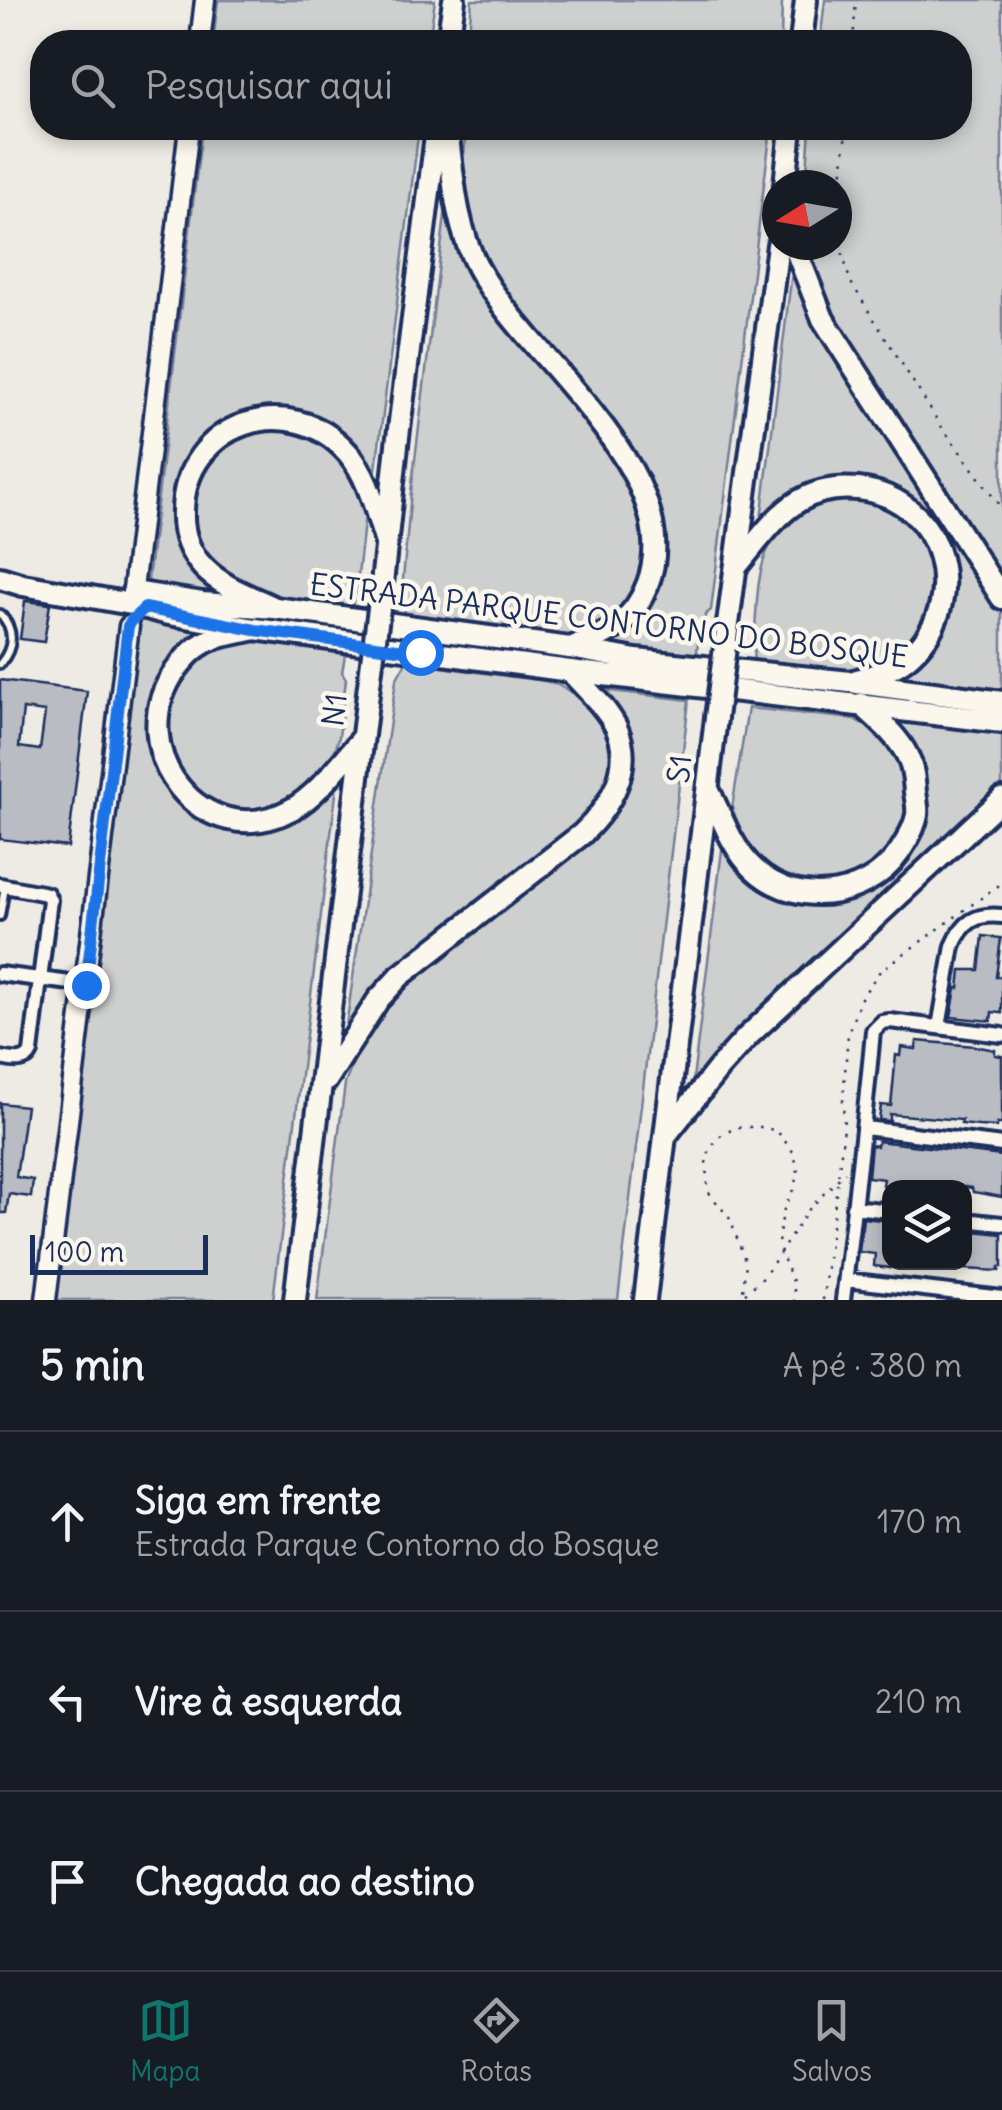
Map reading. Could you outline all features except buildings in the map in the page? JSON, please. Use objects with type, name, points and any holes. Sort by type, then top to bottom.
[{"type":"main road","points":[[201,30],[205,0]]},
{"type":"main road","points":[[450,30],[454,0]]},
{"type":"main road","points":[[802,30],[806,0]]},
{"type":"main road","points":[[46,1300],[128,626],[133,619],[188,140]]},
{"type":"main road","name":"N1","points":[[295,1300],[436,140]]},
{"type":"main road","points":[[449,140],[459,216],[478,268],[501,304],[612,438],[642,490],[653,519],[656,554],[637,606],[599,639],[570,648]]},
{"type":"main road","points":[[787,170],[790,140]]},
{"type":"main road","name":"S1","points":[[646,1300],[776,260]]},
{"type":"main road","points":[[800,260],[824,318],[1002,598]]},
{"type":"main road","points":[[275,608],[216,579],[187,544],[183,508],[190,472],[224,433],[274,418],[328,434],[349,454],[364,479],[386,544]]},
{"type":"main road","points":[[736,567],[780,515],[818,492],[842,488],[871,490],[912,510],[940,553],[944,579],[940,612],[926,638],[904,660],[883,672],[850,682]]},
{"type":"main road","points":[[3,578],[30,576],[135,598]]},
{"type":"main road","points":[[3,578],[74,593],[135,598]]},
{"type":"main road","name":"ESTRADA PARQUE CONTORNO DO BOSQUE","points":[[135,598],[275,608],[636,660],[1002,702]]},
{"type":"main road","name":"ESTRADA PARQUE CONTORNO DO BOSQUE","points":[[135,598],[255,630],[1002,722]]},
{"type":"main road","points":[[255,630],[204,642],[183,661],[163,693],[158,710],[158,740],[165,766],[181,792],[213,814],[242,821],[264,820],[305,800],[362,739]]},
{"type":"main road","points":[[321,1089],[378,1000],[400,976],[570,844],[607,808],[620,777],[621,741],[607,713],[570,670]]},
{"type":"main road","points":[[708,789],[737,847],[753,868],[772,882],[793,891],[820,894],[870,882],[898,856],[917,814],[913,770],[905,751],[861,704]]},
{"type":"main road","points":[[665,1137],[747,1037],[1002,799]]},
{"type":"street","points":[[0,1058],[23,1060],[29,1056],[50,900],[40,891],[2,886]]},
{"type":"street","points":[[939,1027],[956,938],[974,919],[988,914],[1002,916]]},
{"type":"street","points":[[0,974],[86,985]]},
{"type":"street","points":[[843,1300],[874,1031],[890,1021],[1002,1034]]},
{"type":"street","points":[[865,1128],[1002,1145]]},
{"type":"street","points":[[853,1207],[882,1210]]},
{"type":"street","points":[[972,1221],[1002,1224]]},
{"type":"street","points":[[846,1280],[1002,1298]]},
{"type":"lane","points":[[0,614],[6,620],[11,644],[0,664]]},
{"type":"lane","points":[[0,916],[2,886]]},
{"type":"path","points":[[854,30],[856,0]]},
{"type":"path","points":[[845,140],[838,236],[850,282],[938,423],[1002,509]]},
{"type":"path","points":[[740,1299],[746,1264],[730,1220],[707,1186],[706,1157],[718,1137],[736,1128],[762,1127],[777,1132],[794,1153],[798,1172],[778,1239],[794,1284],[794,1300]]},
{"type":"path","points":[[740,1299],[763,1278],[810,1208],[860,1158]]},
{"type":"shaded area","points":[[218,0],[435,0],[431,30],[214,30]]},
{"type":"shaded area","points":[[472,0],[782,0],[781,30],[469,30]]},
{"type":"shaded area","points":[[825,0],[1002,0],[1002,586],[825,308],[808,260],[852,260],[852,170],[807,170],[809,140],[972,140],[972,30],[821,30]]},
{"type":"shaded area","points":[[201,140],[417,140],[374,485],[355,449],[259,415],[188,467],[189,563],[226,597],[156,588],[148,580]]},
{"type":"shaded area","points":[[465,140],[770,140],[766,170],[762,170],[762,200],[711,610],[705,615],[696,662],[598,645],[634,617],[653,511],[476,259],[462,178]]},
{"type":"shaded area","points":[[448,191],[458,247],[476,285],[503,325],[597,438],[633,498],[643,529],[642,563],[626,604],[613,618],[581,635],[554,638],[404,621],[405,602],[401,601],[411,492]]},
{"type":"shaded area","points":[[793,264],[811,312],[1002,610],[1002,697],[879,682],[923,651],[941,546],[860,483],[760,527]]},
{"type":"shaded area","points":[[273,427],[303,429],[328,442],[359,480],[365,514],[351,609],[247,591],[219,575],[200,547],[192,513],[198,480],[206,464],[230,442]]},
{"type":"shaded area","points":[[843,497],[888,507],[918,533],[932,564],[934,583],[925,619],[902,649],[886,660],[851,672],[753,662],[759,580],[774,537],[789,520]]},
{"type":"shaded area","points":[[143,620],[229,630],[158,687],[163,778],[241,828],[338,778],[273,1300],[56,1300],[137,627]]},
{"type":"shaded area","points":[[257,638],[346,650],[339,737],[332,761],[281,811],[228,812],[195,794],[172,764],[165,713],[173,688],[199,656],[218,643]]},
{"type":"shaded area","points":[[406,662],[558,685],[585,703],[604,730],[610,746],[611,778],[603,798],[582,825],[388,979],[343,1047],[396,680]]},
{"type":"shaded area","points":[[585,688],[689,700],[618,1300],[317,1300],[345,1084],[365,1030],[392,992],[608,818],[632,753]]},
{"type":"shaded area","points":[[748,708],[854,719],[878,733],[897,755],[904,772],[908,813],[891,850],[865,874],[820,885],[795,883],[759,862],[745,842],[732,808]]},
{"type":"shaded area","points":[[892,719],[1002,732],[1002,789],[744,1032],[691,1095],[723,842],[745,876],[790,902],[848,901],[875,891],[907,863],[928,815],[923,767],[914,745]]},
{"type":"route","points":[[86,985],[128,626],[133,619],[145,608],[255,630],[420,652]]}]
